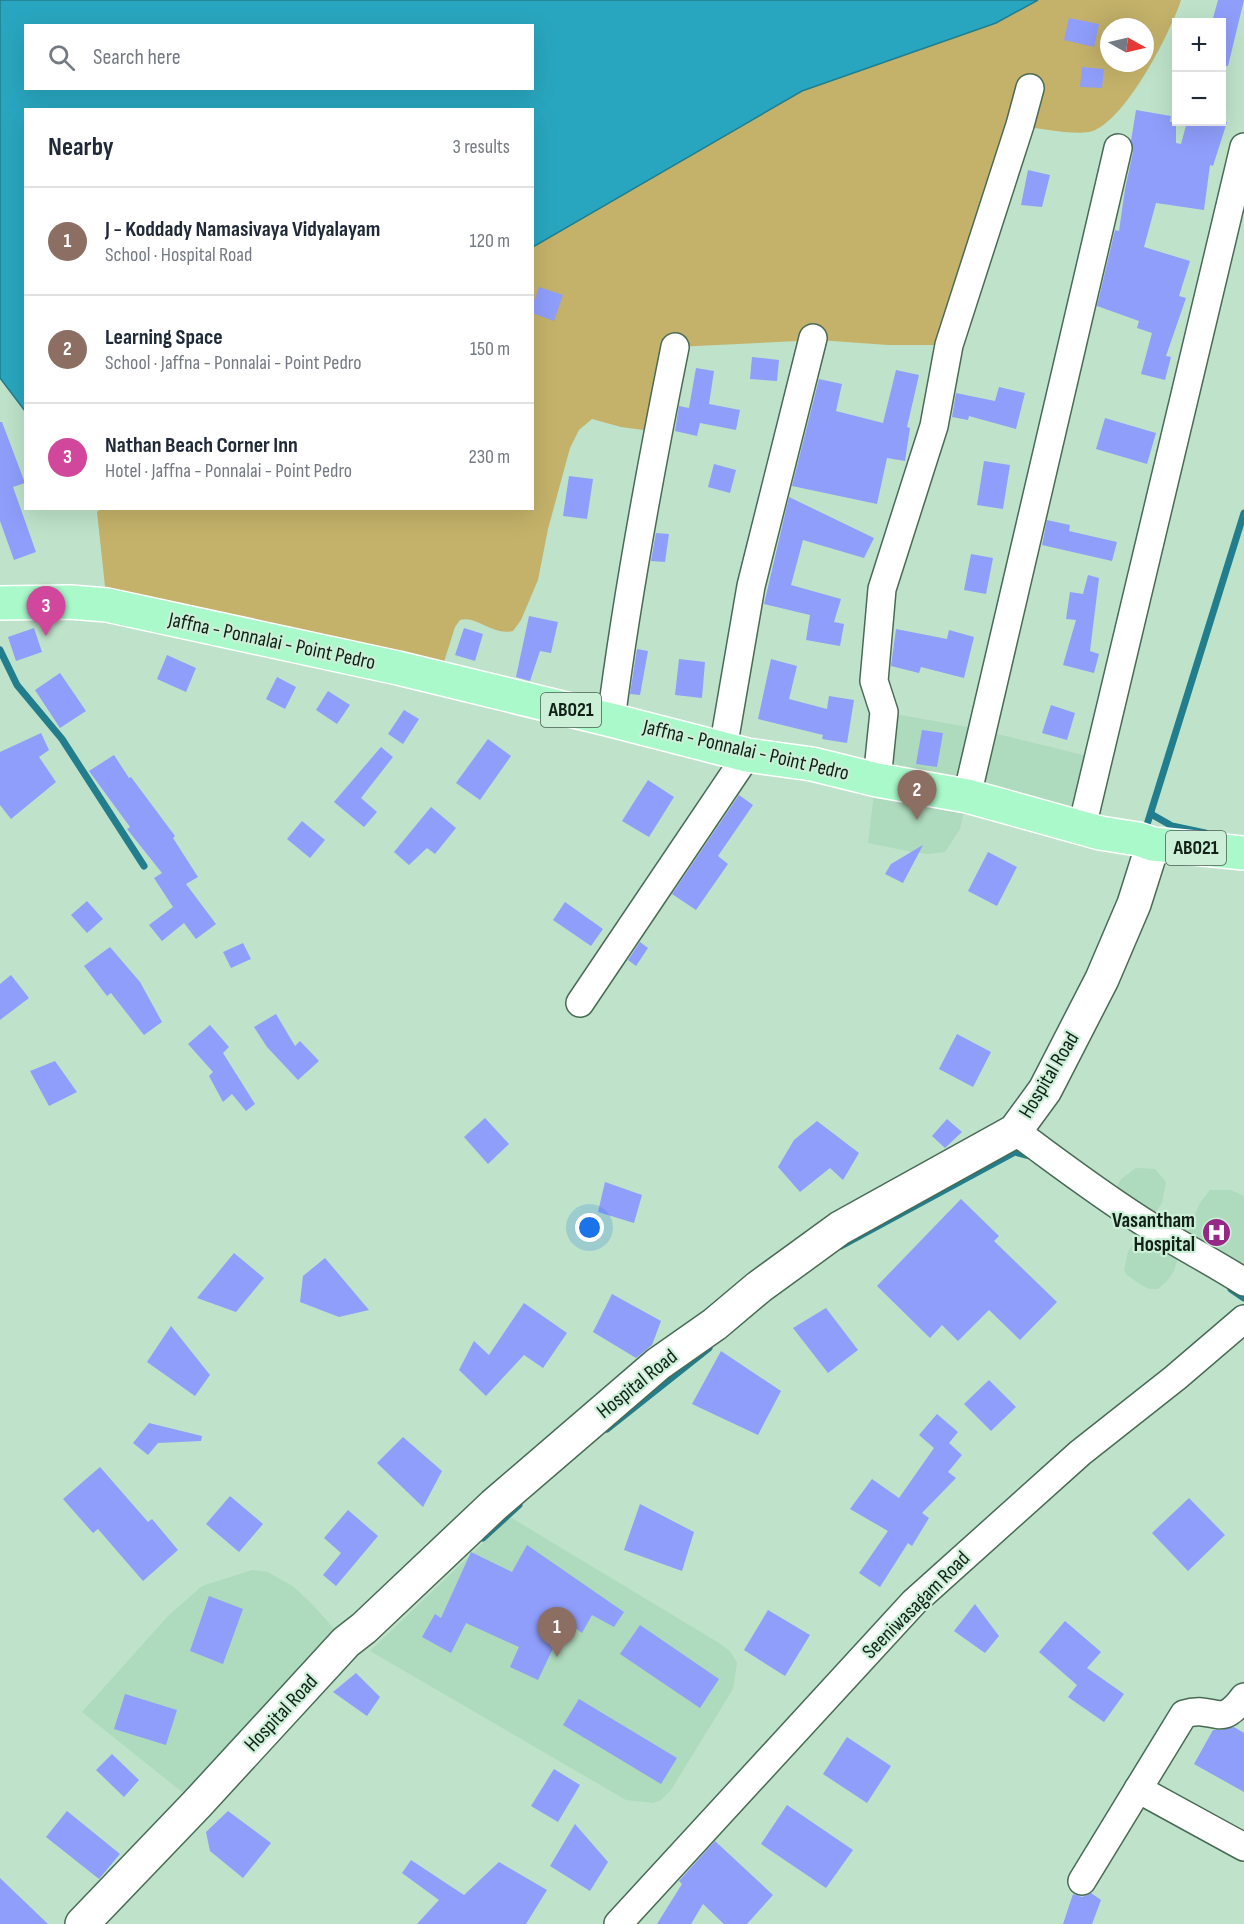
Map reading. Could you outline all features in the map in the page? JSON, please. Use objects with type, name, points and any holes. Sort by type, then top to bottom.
[{"type":"main road","name":"Jaffna - Ponnalai - Point Pedro","points":[[0,603],[70,602],[108,605],[399,668],[735,752],[812,764],[877,780],[968,796],[1100,833],[1138,839],[1153,844],[1244,853]]},
{"type":"street","points":[[877,780],[884,712],[874,681],[882,589],[934,426],[950,345],[1030,88]]},
{"type":"street","points":[[1082,827],[1244,147]]},
{"type":"street","points":[[968,796],[1118,148]]},
{"type":"street","points":[[580,1003],[735,752],[751,586],[813,338]]},
{"type":"street","points":[[611,720],[620,651],[675,347]]},
{"type":"street","name":"Hospital Road","points":[[82,1924],[346,1642],[364,1628],[494,1505],[658,1364],[715,1324],[759,1287],[840,1228],[1015,1131],[1045,1090],[1102,979],[1134,904],[1153,844]]},
{"type":"street","points":[[1015,1131],[1147,1224],[1244,1282]]},
{"type":"street","name":"Seeniwasagam Road","points":[[618,1924],[914,1602],[1080,1453],[1175,1378],[1244,1319]]},
{"type":"street","points":[[1082,1881],[1184,1714],[1197,1710],[1223,1716],[1234,1711],[1244,1697]]},
{"type":"street","points":[[1138,1789],[1244,1846]]},
{"type":"shaded area","points":[[1038,0],[1181,0],[1176,15],[1172,18],[1172,23],[1154,58],[1154,18],[1100,18],[1100,72],[1146,72],[1130,96],[1102,126],[1082,133],[1020,126],[949,345],[888,345],[818,340],[675,347],[658,432],[621,427],[592,419],[579,430],[570,448],[548,529],[538,580],[521,620],[513,631],[505,632],[472,620],[460,620],[455,627],[439,678],[107,605],[97,512],[100,510],[534,510],[534,246],[802,91],[996,23]]},
{"type":"shaded area","points":[[884,712],[973,728],[1099,759],[1082,827],[964,811],[960,829],[945,852],[929,854],[868,843]]},
{"type":"shaded area","points":[[1136,1168],[1155,1169],[1166,1182],[1162,1203],[1147,1224],[1110,1199],[1121,1179]]},
{"type":"shaded area","name":"Vasantham Hospital","points":[[1210,1190],[1231,1190],[1244,1196],[1244,1282],[1182,1246],[1200,1203]]},
{"type":"shaded area","points":[[1147,1224],[1182,1246],[1174,1271],[1158,1289],[1150,1289],[1141,1285],[1124,1270],[1128,1252]]},
{"type":"shaded area","points":[[510,1517],[719,1643],[730,1651],[737,1663],[733,1689],[671,1790],[661,1800],[653,1803],[626,1800],[370,1651]]},
{"type":"shaded area","points":[[252,1570],[268,1572],[294,1587],[346,1642],[187,1796],[82,1712],[168,1616],[202,1586]]},
{"type":"water","points":[[0,0],[1038,0],[996,23],[802,91],[534,246],[534,108],[24,108],[24,410],[0,378]]},
{"type":"building","points":[[1218,0],[1244,0],[1228,66],[1226,66],[1226,18],[1213,18]]},
{"type":"building","points":[[1069,18],[1099,24],[1094,47],[1064,40]]},
{"type":"building","points":[[1082,67],[1100,69],[1100,72],[1104,72],[1102,88],[1080,87]]},
{"type":"building","points":[[1136,110],[1171,116],[1172,126],[1176,126],[1176,143],[1181,144],[1186,126],[1226,126],[1213,166],[1210,165],[1204,210],[1156,203],[1144,247],[1190,261],[1179,296],[1186,298],[1166,356],[1171,357],[1165,380],[1141,374],[1152,333],[1137,328],[1139,321],[1097,306],[1115,230],[1119,231],[1133,152],[1131,141]]},
{"type":"building","points":[[1028,170],[1050,175],[1042,207],[1021,205]]},
{"type":"building","points":[[539,287],[563,295],[554,321],[534,314],[534,301]]},
{"type":"building","points":[[752,357],[779,360],[777,381],[750,379]]},
{"type":"building","points":[[696,368],[714,371],[709,404],[740,410],[736,430],[700,423],[697,436],[675,431],[679,406],[689,408]]},
{"type":"building","points":[[896,370],[919,375],[907,427],[910,428],[905,461],[887,458],[877,504],[792,486],[819,379],[842,384],[836,411],[883,423]]},
{"type":"building","points":[[999,387],[1025,393],[1016,429],[969,416],[968,420],[952,417],[956,393],[995,401]]},
{"type":"building","points":[[1105,418],[1156,433],[1147,464],[1096,449]]},
{"type":"building","points":[[0,422],[2,422],[24,480],[24,483],[13,487],[36,552],[14,560],[0,521]]},
{"type":"building","points":[[984,461],[1010,465],[1003,509],[977,505]]},
{"type":"building","points":[[714,464],[736,470],[730,493],[708,487]]},
{"type":"building","points":[[569,476],[593,479],[587,519],[563,516]]},
{"type":"building","points":[[789,497],[874,538],[864,558],[803,540],[791,585],[841,599],[834,622],[844,624],[840,646],[806,640],[810,615],[764,604]]},
{"type":"building","points":[[1047,520],[1070,525],[1069,531],[1117,542],[1112,561],[1042,545]]},
{"type":"building","points":[[656,533],[669,534],[665,562],[651,561]]},
{"type":"building","points":[[971,554],[993,558],[986,594],[964,590]]},
{"type":"building","points":[[1088,575],[1099,578],[1090,651],[1099,654],[1094,673],[1063,665],[1076,620],[1066,619],[1070,592],[1083,594]]},
{"type":"building","points":[[529,616],[558,622],[551,653],[540,651],[530,681],[516,677]]},
{"type":"building","points":[[34,628],[42,652],[16,661],[8,637]]},
{"type":"building","points":[[464,628],[483,634],[475,661],[455,655]]},
{"type":"building","points":[[896,629],[947,639],[949,630],[974,637],[964,678],[921,667],[919,673],[891,666]]},
{"type":"building","points":[[637,649],[648,651],[640,695],[630,694]]},
{"type":"building","points":[[167,655],[196,668],[186,692],[157,679]]},
{"type":"building","points":[[679,659],[705,662],[702,698],[675,695]]},
{"type":"building","points":[[771,659],[797,666],[789,699],[827,709],[829,696],[854,700],[847,743],[822,739],[823,735],[758,719]]},
{"type":"building","points":[[60,673],[86,711],[60,728],[35,690]]},
{"type":"building","points":[[277,677],[296,687],[285,709],[266,699]]},
{"type":"building","points":[[328,691],[350,705],[337,724],[316,710]]},
{"type":"building","points":[[1051,705],[1075,713],[1067,740],[1042,733]]},
{"type":"building","points":[[404,710],[419,719],[403,744],[388,734]]},
{"type":"building","points":[[922,730],[943,733],[937,767],[916,764]]},
{"type":"building","points":[[41,733],[49,750],[39,757],[56,782],[11,819],[0,805],[0,752]]},
{"type":"building","points":[[488,739],[511,756],[480,800],[456,783]]},
{"type":"building","points":[[381,747],[393,757],[361,798],[377,812],[364,827],[334,802]]},
{"type":"building","points":[[114,755],[129,778],[131,777],[175,836],[173,838],[198,877],[186,884],[216,924],[196,939],[184,923],[162,941],[149,925],[173,907],[154,878],[162,873],[127,829],[130,827],[89,771]]},
{"type":"building","points":[[648,780],[674,797],[649,837],[622,821]]},
{"type":"building","points":[[739,795],[753,805],[718,856],[728,864],[696,910],[672,894]]},
{"type":"building","points":[[431,807],[456,828],[435,854],[427,848],[409,865],[394,852]]},
{"type":"building","points":[[302,821],[325,840],[310,858],[287,839]]},
{"type":"building","points":[[923,845],[903,883],[885,874],[891,864]]},
{"type":"building","points":[[988,852],[1017,867],[997,906],[968,891]]},
{"type":"building","points":[[87,901],[103,919],[87,933],[71,915]]},
{"type":"building","points":[[565,902],[603,929],[591,946],[553,920]]},
{"type":"building","points":[[640,942],[648,948],[636,966],[628,960]]},
{"type":"building","points":[[243,943],[251,959],[231,968],[223,952]]},
{"type":"building","points":[[110,947],[140,982],[162,1022],[144,1035],[111,993],[107,996],[84,966]]},
{"type":"building","points":[[11,975],[29,998],[0,1020],[0,984]]},
{"type":"building","points":[[276,1014],[295,1046],[300,1041],[319,1061],[298,1080],[267,1047],[254,1027]]},
{"type":"building","points":[[210,1025],[229,1047],[223,1053],[255,1104],[246,1111],[232,1094],[223,1102],[209,1076],[213,1072],[188,1044]]},
{"type":"building","points":[[957,1034],[991,1052],[973,1087],[939,1069]]},
{"type":"building","points":[[55,1061],[77,1092],[49,1106],[30,1071]]},
{"type":"building","points":[[485,1118],[509,1144],[488,1164],[464,1137]]},
{"type":"building","points":[[947,1119],[962,1132],[945,1148],[932,1136]]},
{"type":"building","points":[[817,1121],[859,1153],[843,1180],[830,1168],[800,1192],[778,1167],[794,1140]]},
{"type":"building","points":[[605,1182],[642,1195],[634,1223],[598,1212]]},
{"type":"building","points":[[961,1199],[999,1236],[994,1241],[1057,1302],[1020,1340],[989,1310],[958,1341],[942,1325],[930,1338],[877,1286]]},
{"type":"building","points":[[234,1253],[264,1278],[236,1312],[197,1298]]},
{"type":"building","points":[[325,1258],[369,1310],[339,1317],[300,1302],[303,1276]]},
{"type":"building","points":[[612,1294],[661,1321],[652,1345],[636,1358],[593,1332]]},
{"type":"building","points":[[524,1303],[567,1333],[543,1368],[524,1355],[486,1396],[459,1370],[474,1341],[489,1355]]},
{"type":"building","points":[[826,1308],[858,1350],[828,1373],[793,1328]]},
{"type":"building","points":[[171,1326],[210,1375],[195,1396],[147,1362]]},
{"type":"building","points":[[721,1351],[781,1391],[758,1435],[692,1404]]},
{"type":"building","points":[[989,1380],[1016,1407],[991,1431],[964,1404]]},
{"type":"building","points":[[937,1414],[958,1432],[949,1443],[962,1455],[948,1472],[956,1478],[922,1513],[929,1518],[912,1546],[908,1543],[880,1587],[859,1573],[888,1531],[850,1509],[872,1479],[899,1498],[934,1448],[919,1435]]},
{"type":"building","points":[[149,1423],[202,1436],[201,1441],[158,1443],[148,1455],[133,1443]]},
{"type":"building","points":[[403,1437],[442,1471],[423,1507],[377,1463]]},
{"type":"building","points":[[100,1467],[148,1522],[152,1519],[178,1550],[143,1581],[98,1529],[93,1533],[63,1499]]},
{"type":"building","points":[[230,1496],[263,1524],[239,1552],[206,1524]]},
{"type":"building","points":[[1189,1498],[1225,1535],[1188,1571],[1152,1533]]},
{"type":"building","points":[[640,1504],[694,1532],[682,1571],[624,1550]]},
{"type":"building","points":[[348,1510],[378,1536],[336,1586],[323,1575],[341,1553],[324,1538]]},
{"type":"building","points":[[527,1545],[624,1612],[614,1627],[592,1615],[582,1633],[566,1621],[538,1680],[510,1667],[519,1647],[466,1623],[451,1653],[422,1637],[435,1614],[441,1618],[471,1552],[512,1572]]},
{"type":"building","points":[[209,1596],[243,1609],[223,1664],[190,1651]]},
{"type":"building","points":[[975,1604],[999,1636],[985,1653],[954,1631]]},
{"type":"building","points":[[768,1610],[810,1635],[785,1676],[744,1650]]},
{"type":"building","points":[[1065,1621],[1101,1652],[1087,1668],[1124,1694],[1104,1722],[1068,1697],[1077,1685],[1039,1652]]},
{"type":"building","points":[[640,1625],[719,1679],[700,1708],[620,1654]]},
{"type":"building","points":[[356,1673],[380,1697],[367,1716],[333,1692]]},
{"type":"building","points":[[125,1694],[177,1710],[166,1745],[114,1729]]},
{"type":"building","points":[[579,1699],[677,1758],[661,1784],[563,1725]]},
{"type":"building","points":[[1234,1727],[1244,1733],[1244,1792],[1194,1764],[1213,1730]]},
{"type":"building","points":[[847,1737],[891,1766],[867,1803],[823,1774]]},
{"type":"building","points":[[112,1754],[139,1780],[124,1797],[96,1770]]},
{"type":"building","points":[[554,1769],[580,1785],[558,1822],[531,1806]]},
{"type":"building","points":[[787,1805],[853,1850],[826,1888],[761,1844]]},
{"type":"building","points":[[67,1811],[120,1854],[99,1879],[46,1837]]},
{"type":"building","points":[[228,1811],[271,1843],[243,1878],[210,1851],[206,1832]]},
{"type":"building","points":[[575,1824],[608,1862],[590,1891],[550,1866]]},
{"type":"building","points":[[715,1841],[773,1895],[747,1924],[724,1924],[703,1904],[691,1924],[657,1924],[682,1884],[679,1881]]},
{"type":"building","points":[[411,1860],[464,1895],[499,1862],[547,1890],[526,1924],[417,1924],[439,1900],[402,1873]]},
{"type":"building","points":[[0,1878],[48,1924],[0,1924]]},
{"type":"building","points":[[1091,1893],[1101,1900],[1092,1924],[1063,1924],[1073,1894],[1082,1897]]},
{"type":"waterway","points":[[1145,831],[1244,513]]},
{"type":"waterway","points":[[0,650],[17,685],[62,739],[144,866]]},
{"type":"waterway","points":[[1151,814],[1172,826],[1205,833]]},
{"type":"waterway","points":[[841,1246],[1015,1152],[1033,1157]]},
{"type":"waterway","points":[[1231,1289],[1244,1298]]},
{"type":"waterway","points":[[607,1429],[709,1348]]},
{"type":"waterway","points":[[483,1538],[519,1505]]},
{"type":"place","name":"Nathan Beach Corner Inn","points":[[46,636]]},
{"type":"place","name":"Learning Space","points":[[917,820]]},
{"type":"place","name":"Vasantham Hospital","points":[[1216,1232]]},
{"type":"place","name":"J - Koddady Namasivaya Vidyalayam","points":[[557,1657]]}]
